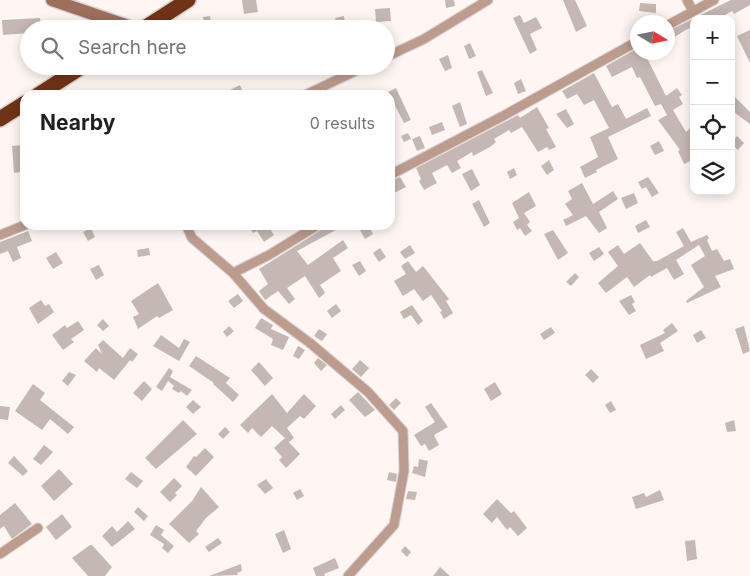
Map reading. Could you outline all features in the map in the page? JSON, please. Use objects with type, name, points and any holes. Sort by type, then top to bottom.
[{"type":"highway","points":[[157,20],[188,0]]},
{"type":"highway","points":[[46,90],[70,75]]},
{"type":"highway","points":[[0,119],[20,106]]},
{"type":"street","points":[[52,0],[111,20]]},
{"type":"street","points":[[395,53],[424,40],[488,0]]},
{"type":"street","points":[[687,0],[693,11]]},
{"type":"street","points":[[675,21],[714,0]]},
{"type":"street","points":[[395,171],[503,116],[630,45]]},
{"type":"street","points":[[316,90],[347,75]]},
{"type":"street","points":[[0,235],[20,227]]},
{"type":"street","points":[[188,230],[192,238],[233,273],[264,309],[310,343],[368,392],[403,431],[404,471],[394,525],[348,576]]},
{"type":"street","points":[[233,273],[269,255],[310,230]]},
{"type":"street","points":[[0,554],[38,528]]},
{"type":"building","points":[[242,0],[256,0],[258,12],[244,14]]},
{"type":"building","points":[[445,0],[454,0],[455,6],[446,8]]},
{"type":"building","points":[[563,0],[575,0],[587,26],[576,32]]},
{"type":"building","points":[[731,0],[750,0],[750,5],[734,14],[732,11],[725,15],[701,15]]},
{"type":"building","points":[[640,3],[656,4],[656,13],[639,11]]},
{"type":"building","points":[[390,8],[391,20],[376,20],[375,9]]},
{"type":"building","points":[[520,15],[524,23],[536,17],[542,28],[530,34],[537,50],[530,54],[513,18]]},
{"type":"building","points":[[210,16],[210,20],[203,20],[203,17]]},
{"type":"building","points":[[344,16],[345,20],[336,20],[335,18]]},
{"type":"building","points":[[40,18],[40,20],[20,20],[20,34],[3,35],[2,20]]},
{"type":"building","points":[[690,20],[690,30],[689,28],[675,37],[675,28]]},
{"type":"building","points":[[750,30],[750,63],[737,36]]},
{"type":"building","points":[[470,43],[476,56],[469,59],[464,46]]},
{"type":"building","points":[[630,52],[630,60],[648,60],[666,96],[677,88],[682,95],[679,97],[683,104],[673,110],[686,132],[690,128],[690,161],[684,164],[678,151],[680,150],[658,120],[667,115],[661,104],[655,106],[640,77],[637,78],[632,67],[612,77],[606,66]]},
{"type":"building","points":[[448,55],[452,68],[445,71],[439,59]]},
{"type":"building","points":[[482,70],[493,93],[486,96],[477,72]]},
{"type":"building","points":[[594,73],[612,107],[618,104],[626,119],[647,108],[651,116],[608,137],[618,159],[585,178],[580,167],[598,157],[590,137],[609,128],[594,100],[584,105],[577,94],[567,99],[562,91]]},
{"type":"building","points":[[521,79],[526,91],[518,94],[514,83]]},
{"type":"building","points":[[240,85],[242,90],[230,90]]},
{"type":"building","points":[[396,88],[411,120],[404,123],[395,106],[395,90],[392,90]]},
{"type":"building","points":[[735,97],[750,112],[750,124],[735,113]]},
{"type":"building","points":[[460,102],[467,124],[460,127],[452,106]]},
{"type":"building","points":[[537,107],[549,128],[546,129],[556,147],[549,150],[547,147],[538,152],[522,127],[511,133],[509,130],[494,139],[496,142],[490,147],[473,156],[472,152],[457,161],[461,168],[452,173],[447,165],[432,173],[437,183],[424,190],[419,181],[421,179],[416,168],[518,115],[520,118]]},
{"type":"building","points":[[566,109],[574,124],[567,128],[556,114]]},
{"type":"building","points":[[442,122],[445,130],[432,135],[429,127]]},
{"type":"building","points":[[408,133],[411,139],[404,142],[401,136]]},
{"type":"building","points":[[420,136],[425,148],[417,151],[412,139]]},
{"type":"building","points":[[737,136],[744,143],[738,150],[735,147],[735,139]]},
{"type":"building","points":[[659,141],[664,151],[655,155],[650,146]]},
{"type":"building","points":[[20,145],[20,172],[14,173],[12,146]]},
{"type":"building","points":[[549,160],[554,170],[547,175],[541,166]]},
{"type":"building","points":[[514,168],[517,175],[510,179],[507,172]]},
{"type":"building","points":[[472,169],[480,185],[471,191],[462,174]]},
{"type":"building","points":[[400,177],[406,187],[395,192],[395,180]]},
{"type":"building","points":[[648,177],[659,193],[652,197],[646,187],[642,189],[638,182]]},
{"type":"building","points":[[582,183],[593,204],[613,191],[618,199],[599,212],[607,228],[599,233],[586,216],[566,226],[563,220],[573,215],[565,204],[572,199],[568,191]]},
{"type":"building","points":[[529,192],[536,206],[524,213],[530,222],[527,225],[532,231],[525,236],[520,228],[517,230],[513,222],[519,218],[512,203]]},
{"type":"building","points":[[634,193],[638,203],[626,209],[621,198]]},
{"type":"building","points":[[479,200],[490,223],[484,227],[472,204]]},
{"type":"building","points":[[646,220],[650,227],[638,233],[635,226]]},
{"type":"building","points":[[683,228],[691,242],[707,235],[712,251],[717,249],[724,261],[730,259],[734,269],[715,276],[721,287],[687,303],[686,301],[704,287],[691,265],[705,256],[699,245],[676,260],[684,274],[674,280],[667,268],[651,277],[650,275],[634,287],[627,277],[606,293],[598,283],[618,266],[608,252],[618,245],[624,254],[640,243],[653,261],[657,261],[684,246],[676,232]]},
{"type":"building","points":[[92,230],[95,237],[88,241],[83,232]]},
{"type":"building","points":[[251,230],[271,230],[274,235],[264,242],[257,231],[253,233]]},
{"type":"building","points":[[321,230],[336,230],[297,251],[308,265],[343,240],[348,248],[333,258],[341,271],[320,285],[325,293],[319,298],[305,276],[287,288],[295,299],[289,304],[278,291],[265,300],[259,291],[268,284],[259,269]]},
{"type":"building","points":[[360,230],[371,230],[373,234],[365,239]]},
{"type":"building","points":[[553,230],[568,253],[558,260],[544,234]]},
{"type":"building","points":[[28,231],[32,241],[17,247],[21,258],[13,262],[8,251],[0,254],[0,242]]},
{"type":"building","points":[[410,245],[415,253],[405,259],[400,252]]},
{"type":"building","points":[[599,247],[604,254],[594,261],[589,253]]},
{"type":"building","points":[[149,248],[150,255],[138,257],[137,250]]},
{"type":"building","points":[[380,248],[386,257],[379,262],[373,253]]},
{"type":"building","points":[[56,252],[63,263],[53,269],[46,258]]},
{"type":"building","points":[[360,261],[366,271],[359,276],[352,265]]},
{"type":"building","points":[[408,261],[416,272],[423,266],[449,299],[446,301],[453,313],[444,319],[440,312],[442,311],[431,295],[423,301],[414,289],[403,296],[394,281],[406,274],[401,266]]},
{"type":"building","points":[[99,265],[104,275],[96,280],[90,269]]},
{"type":"building","points":[[575,273],[579,277],[571,286],[566,282]]},
{"type":"building","points":[[158,283],[173,310],[159,318],[157,316],[138,329],[133,317],[139,314],[131,301]]},
{"type":"building","points":[[238,294],[243,301],[234,308],[228,301]]},
{"type":"building","points":[[631,295],[635,302],[632,304],[636,311],[629,315],[619,301]]},
{"type":"building","points":[[41,300],[45,306],[49,304],[54,312],[38,324],[29,308]]},
{"type":"building","points":[[336,304],[341,311],[332,318],[327,311]]},
{"type":"building","points":[[412,305],[423,321],[418,325],[411,315],[404,319],[400,312]]},
{"type":"building","points":[[261,318],[273,325],[271,329],[289,337],[283,350],[271,345],[273,339],[255,328]]},
{"type":"building","points":[[103,319],[109,326],[103,331],[97,325]]},
{"type":"building","points":[[78,321],[84,330],[71,339],[74,342],[63,350],[52,335],[65,325],[67,328]]},
{"type":"building","points":[[672,323],[678,331],[660,343],[664,351],[646,359],[640,345],[665,333],[663,330]]},
{"type":"building","points":[[229,326],[234,331],[227,337],[223,332]]},
{"type":"building","points":[[744,326],[750,351],[743,354],[735,329]]},
{"type":"building","points":[[551,327],[555,333],[544,340],[540,334]]},
{"type":"building","points":[[319,329],[327,334],[322,341],[314,336]]},
{"type":"building","points":[[701,330],[706,338],[697,343],[693,335]]},
{"type":"building","points":[[161,335],[179,348],[184,339],[190,342],[179,361],[153,346]]},
{"type":"building","points":[[103,340],[123,358],[130,348],[138,354],[132,362],[130,360],[114,380],[99,368],[97,372],[84,361],[96,348],[102,354],[98,345]]},
{"type":"building","points":[[298,346],[305,350],[299,359],[293,356]]},
{"type":"building","points":[[196,356],[230,378],[226,383],[239,395],[233,402],[214,383],[189,366]]},
{"type":"building","points":[[318,358],[327,365],[321,371],[314,363]]},
{"type":"building","points":[[360,360],[369,368],[361,377],[352,369]]},
{"type":"building","points":[[259,362],[273,378],[265,386],[251,370]]},
{"type":"building","points":[[169,368],[173,371],[170,377],[192,390],[187,396],[181,391],[179,393],[172,389],[174,386],[168,381],[162,391],[156,387]]},
{"type":"building","points":[[591,369],[599,377],[593,383],[585,375]]},
{"type":"building","points":[[69,372],[76,375],[68,386],[62,381]]},
{"type":"building","points":[[144,381],[152,389],[142,401],[133,393]]},
{"type":"building","points":[[495,382],[502,394],[491,401],[484,389]]},
{"type":"building","points":[[33,384],[45,393],[40,400],[74,427],[68,434],[50,419],[42,430],[15,411]]},
{"type":"building","points":[[358,392],[375,410],[365,417],[349,400]]},
{"type":"building","points":[[272,394],[287,413],[304,394],[316,406],[304,419],[300,416],[287,428],[294,438],[289,442],[272,426],[261,437],[252,428],[248,433],[240,425]]},
{"type":"building","points":[[396,398],[401,403],[394,410],[389,405]]},
{"type":"building","points":[[193,400],[201,407],[193,414],[186,407]]},
{"type":"building","points":[[611,401],[616,410],[610,413],[605,405]]},
{"type":"building","points":[[431,403],[448,427],[434,435],[439,445],[429,451],[425,444],[421,446],[414,435],[435,422],[425,407]]},
{"type":"building","points":[[341,405],[345,410],[335,419],[331,414]]},
{"type":"building","points":[[0,406],[10,407],[8,420],[0,419]]},
{"type":"building","points":[[183,420],[197,434],[156,469],[145,458]]},
{"type":"building","points":[[734,420],[736,431],[727,432],[725,423]]},
{"type":"building","points":[[225,427],[230,432],[223,439],[218,434]]},
{"type":"building","points":[[285,438],[300,454],[286,468],[279,460],[282,457],[274,448]]},
{"type":"building","points":[[44,445],[53,452],[41,465],[33,459]]},
{"type":"building","points":[[205,448],[214,457],[196,476],[186,467],[194,456],[196,457]]},
{"type":"building","points":[[14,456],[28,471],[23,476],[8,463]]},
{"type":"building","points":[[419,459],[428,461],[425,477],[412,473],[414,466],[418,467]]},
{"type":"building","points":[[59,469],[73,484],[54,501],[41,486]]},
{"type":"building","points":[[131,472],[143,481],[137,488],[125,479]]},
{"type":"building","points":[[389,472],[397,474],[396,482],[387,480]]},
{"type":"building","points":[[174,478],[182,486],[170,502],[160,492]]},
{"type":"building","points":[[266,479],[273,488],[265,494],[257,485]]},
{"type":"building","points":[[201,487],[219,507],[206,518],[196,531],[199,534],[189,543],[169,524],[192,501]]},
{"type":"building","points":[[300,489],[304,496],[297,500],[293,493]]},
{"type":"building","points":[[660,490],[664,500],[636,509],[632,497],[644,493],[646,497]]},
{"type":"building","points":[[408,491],[417,492],[415,500],[406,499]]},
{"type":"building","points":[[497,499],[511,513],[514,511],[527,528],[518,536],[510,527],[507,530],[497,517],[492,523],[483,514]]},
{"type":"building","points":[[15,503],[32,524],[12,539],[4,526],[0,529],[0,515]]},
{"type":"building","points":[[138,507],[148,516],[144,521],[134,512]]},
{"type":"building","points":[[62,514],[72,527],[56,540],[46,527]]},
{"type":"building","points":[[128,521],[135,529],[112,547],[102,536],[112,526],[117,532]]},
{"type":"building","points":[[156,525],[164,530],[161,535],[174,546],[168,553],[162,548],[164,544],[150,535]]},
{"type":"building","points":[[284,530],[291,549],[283,553],[275,534]]},
{"type":"building","points":[[218,538],[222,543],[209,552],[205,547]]},
{"type":"building","points":[[695,540],[697,559],[687,561],[685,541]]},
{"type":"building","points":[[90,545],[112,567],[105,576],[88,576],[72,558]]},
{"type":"building","points":[[405,546],[411,552],[407,557],[401,551]]},
{"type":"building","points":[[335,558],[339,568],[324,574],[325,576],[316,576],[313,568]]},
{"type":"building","points":[[241,564],[242,571],[237,573],[238,575],[209,576]]},
{"type":"building","points":[[440,567],[450,576],[433,576]]}]
